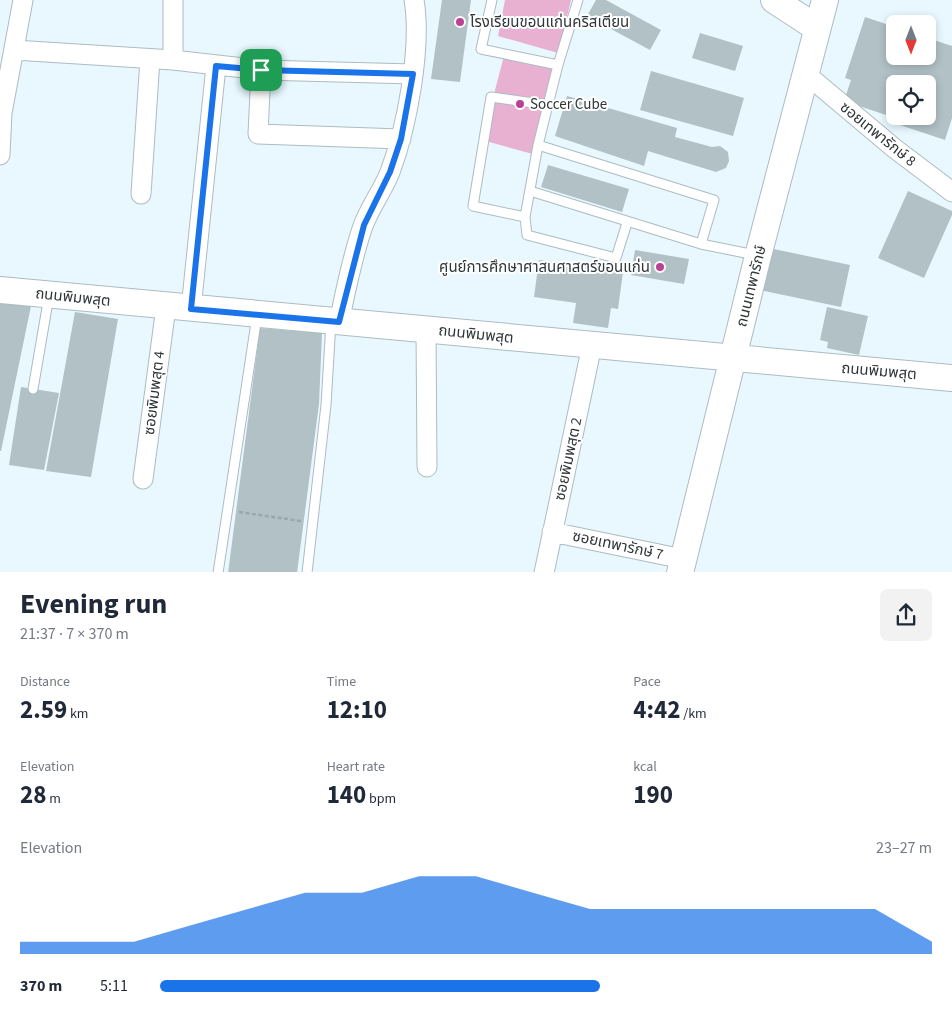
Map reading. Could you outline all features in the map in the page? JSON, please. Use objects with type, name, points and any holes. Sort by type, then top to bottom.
[{"type":"street","points":[[0,155],[2,114],[23,0]]},
{"type":"street","points":[[173,0],[173,60]]},
{"type":"street","points":[[335,322],[364,225],[390,172],[401,139],[413,74],[417,16],[414,0]]},
{"type":"street","points":[[774,0],[817,28]]},
{"type":"street","name":"ถนนเทพารักษ์","points":[[681,566],[758,256],[825,0]]},
{"type":"street","points":[[14,50],[173,60],[261,70],[413,74]]},
{"type":"street","points":[[141,194],[150,59]]},
{"type":"street","points":[[191,309],[216,66]]},
{"type":"street","points":[[261,70],[258,134],[401,139]]},
{"type":"street","name":"ซอยเทพารักษ์ 8","points":[[806,74],[894,148],[952,192]]},
{"type":"street","name":"ถนนพิมพสุต","points":[[0,290],[166,307],[952,378]]},
{"type":"street","name":"ซอยพิมพสุต 4","points":[[143,479],[166,307]]},
{"type":"street","points":[[426,329],[426,467]]},
{"type":"street","name":"ซอยพิมพสุต 2","points":[[544,572],[592,345]]},
{"type":"street","name":"ซอยเทพารักษ์ 7","points":[[552,532],[681,566]]},
{"type":"lane","points":[[492,0],[481,49],[558,65]]},
{"type":"lane","points":[[578,0],[558,65],[538,145],[525,217],[527,235],[616,258],[628,223]]},
{"type":"lane","points":[[525,217],[473,206],[491,97],[548,105]]},
{"type":"lane","points":[[538,145],[714,200],[701,244]]},
{"type":"lane","points":[[530,191],[628,223],[701,244],[758,256]]},
{"type":"lane","points":[[33,389],[50,295]]},
{"type":"lane","points":[[218,572],[257,315]]},
{"type":"lane","points":[[306,572],[335,322]]},
{"type":"path","points":[[227,510],[312,523]]},
{"type":"shaded area","points":[[505,0],[571,0],[558,53],[498,36]]},
{"type":"shaded area","name":"Soccer Cube","points":[[505,52],[558,67],[536,155],[482,140]]},
{"type":"building","points":[[442,0],[471,0],[460,82],[431,79]]},
{"type":"building","points":[[596,0],[606,0],[661,30],[650,50],[587,16]]},
{"type":"building","points":[[865,17],[886,24],[886,65],[936,65],[936,41],[952,46],[952,118],[945,140],[900,125],[936,125],[936,75],[886,75],[886,115],[844,101],[851,80],[845,78]]},
{"type":"building","points":[[700,33],[743,46],[735,71],[692,58]]},
{"type":"building","points":[[651,71],[744,98],[733,136],[640,110]]},
{"type":"building","points":[[567,96],[677,128],[675,137],[712,147],[720,146],[728,152],[729,161],[726,168],[716,172],[648,151],[644,166],[555,136]]},
{"type":"building","points":[[548,165],[629,189],[622,212],[541,187]]},
{"type":"building","points":[[908,191],[952,211],[952,215],[924,278],[878,258]]},
{"type":"building","points":[[769,248],[850,265],[841,307],[760,290]]},
{"type":"building","name":"ศูนย์การศึกษาศาสนศาสตร์ขอนแก่น","points":[[635,250],[689,259],[684,284],[631,275]]},
{"type":"building","points":[[539,260],[623,272],[618,309],[611,308],[608,328],[573,323],[576,303],[534,297]]},
{"type":"building","points":[[0,300],[31,306],[1,451],[0,451]]},
{"type":"building","points":[[827,307],[868,316],[859,355],[827,348],[828,342],[820,340]]},
{"type":"building","points":[[75,312],[118,319],[91,477],[46,471]]},
{"type":"building","points":[[260,328],[322,333],[319,404],[297,572],[228,572]]},
{"type":"building","points":[[21,387],[59,393],[44,470],[9,465]]},
{"type":"place","name":"โรงเรียนขอนแก่นคริสเตียน","points":[[460,22]]},
{"type":"place","name":"Soccer Cube","points":[[520,104]]},
{"type":"place","name":"ศูนย์การศึกษาศาสนศาสตร์ขอนแก่น","points":[[660,267]]},
{"type":"route","points":[[216,66],[261,70],[413,74],[401,139],[390,172],[364,225],[348,280],[339,322],[191,309],[216,66]]}]
